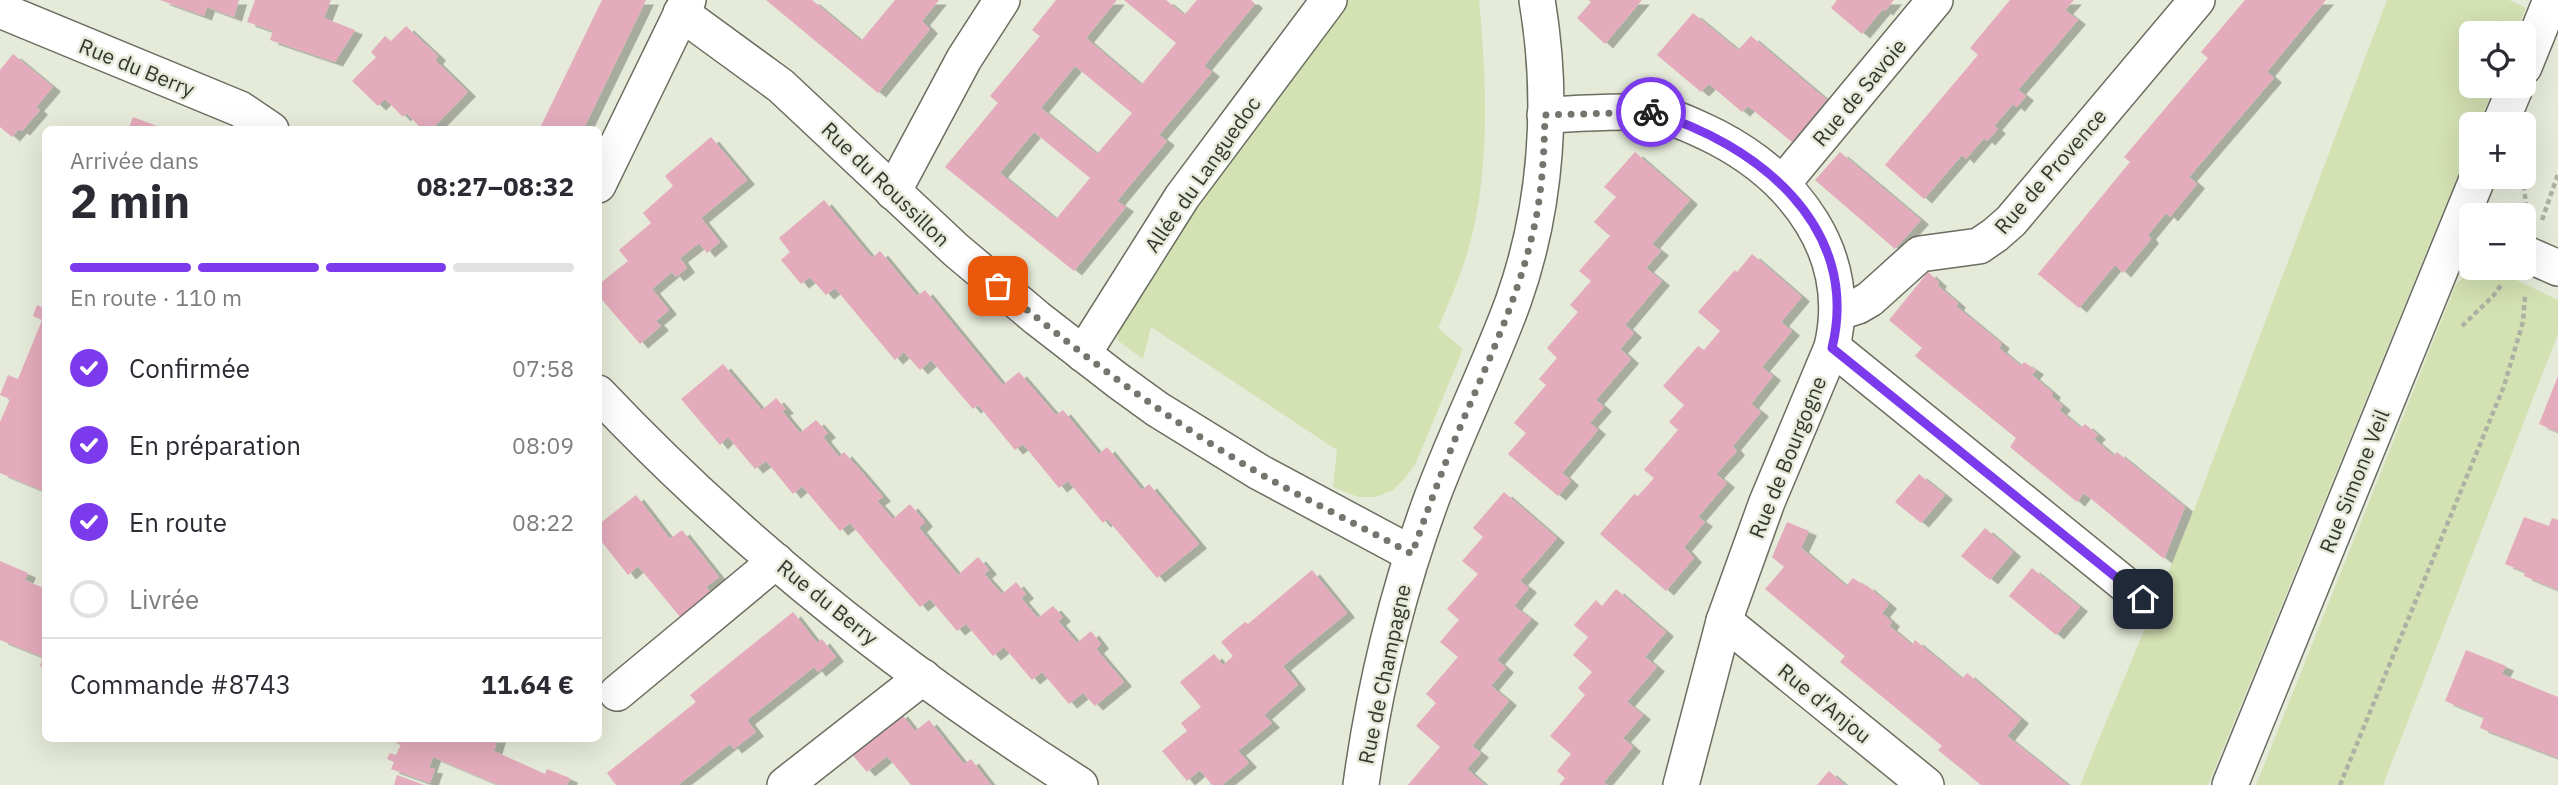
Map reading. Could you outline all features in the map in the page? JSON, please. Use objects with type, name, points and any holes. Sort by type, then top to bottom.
[{"type":"street","points":[[894,192],[953,77],[1002,0]]},
{"type":"street","name":"Allée du Languedoc","points":[[1083,354],[1182,197],[1329,0]]},
{"type":"street","name":"Rue de Champagne","points":[[1361,785],[1386,655],[1412,554],[1449,455],[1513,303],[1533,234],[1543,165],[1545,115],[1541,24],[1537,0]]},
{"type":"street","name":"Rue de Savoie","points":[[1782,184],[1935,0]]},
{"type":"street","name":"Rue de Provence","points":[[1837,313],[1870,299],[1920,254],[1979,246],[1995,235],[2011,221],[2197,0]]},
{"type":"street","points":[[2536,37],[2551,0]]},
{"type":"street","points":[[602,177],[685,6]]},
{"type":"street","name":"Rue du Roussillon","points":[[685,6],[781,86],[956,250],[1083,354],[1157,409],[1219,448],[1412,554]]},
{"type":"street","name":"Rue du Berry","points":[[0,10],[240,109],[265,126]]},
{"type":"street","name":"Rue de Bourgogne","points":[[1545,115],[1650,112],[1702,130],[1733,146],[1782,184],[1800,204],[1827,250],[1837,297],[1836,330],[1832,348],[1768,502],[1724,621],[1681,785]]},
{"type":"street","name":"Rue Simone Veil","points":[[2230,785],[2459,241]]},
{"type":"street","points":[[1832,348],[2143,599]]},
{"type":"street","name":"Rue du Berry","points":[[602,397],[678,474],[776,561],[923,677],[991,727],[1080,785]]},
{"type":"street","points":[[617,694],[776,561]]},
{"type":"street","name":"Rue d'Anjou","points":[[1724,621],[1926,785]]},
{"type":"street","points":[[785,785],[923,677]]},
{"type":"path","points":[[2536,245],[2558,174]]},
{"type":"path","points":[[2340,785],[2504,386],[2523,322],[2530,280]]},
{"type":"green space","points":[[1337,0],[1479,0],[1485,87],[1482,174],[1466,256],[1438,328],[1463,349],[1416,463],[1393,490],[1376,497],[1358,497],[1333,487],[1337,450],[1151,327],[1143,359],[1117,340],[1122,316]]},
{"type":"green space","points":[[2387,0],[2509,0],[2526,8],[2521,21],[2459,21],[2459,98],[2489,98],[2484,112],[2459,112],[2459,172],[2208,785],[2080,785],[2194,510]]},
{"type":"green space","points":[[2461,280],[2516,280],[2558,300],[2558,334],[2383,785],[2256,785],[2456,284]]},
{"type":"building","points":[[160,0],[239,0],[234,17],[207,7],[204,16]]},
{"type":"building","points":[[255,0],[331,0],[324,18],[355,30],[335,62],[270,40],[273,31],[247,22]]},
{"type":"building","points":[[602,0],[646,0],[585,126],[541,126]]},
{"type":"building","points":[[766,0],[812,0],[861,41],[895,0],[939,0],[922,21],[930,29],[878,93]]},
{"type":"building","points":[[1056,0],[1117,0],[1086,38],[1141,85],[1176,43],[1124,0],[1166,0],[1184,15],[1197,0],[1251,0],[1255,4],[1204,66],[1212,72],[1159,135],[1167,141],[1117,201],[1126,207],[1074,271],[945,167],[998,103],[990,96],[1040,36],[1032,30]],"holes":[[[1075,66],[1132,113],[1097,154],[1041,108]],[[1034,132],[1090,178],[1056,219],[1000,173]]]},
{"type":"building","points":[[1589,0],[1642,0],[1605,44],[1577,18],[1591,2]]},
{"type":"building","points":[[1837,0],[1894,0],[1862,34],[1831,8]]},
{"type":"building","points":[[2010,0],[2074,0],[2065,10],[2078,20],[2018,90],[2026,96],[2017,107],[2013,104],[1994,126],[1998,129],[1987,141],[1984,138],[1966,159],[1962,155],[1924,199],[1885,165],[1978,55],[1970,48]]},
{"type":"building","points":[[2245,0],[2326,0],[2267,72],[2274,78],[2189,177],[2197,184],[2170,217],[2166,213],[2148,235],[2151,239],[2123,273],[2115,265],[2079,308],[2038,274],[2130,162],[2124,157],[2208,58],[2201,52]]},
{"type":"building","points":[[1693,13],[1738,50],[1751,36],[1827,100],[1792,142],[1748,106],[1742,112],[1709,84],[1701,92],[1657,55]]},
{"type":"building","points":[[406,26],[438,56],[435,60],[468,92],[435,126],[419,126],[406,113],[403,117],[385,99],[378,106],[352,81],[376,57],[371,52],[385,36],[391,41]]},
{"type":"building","points":[[13,54],[53,87],[36,107],[40,110],[22,131],[19,129],[12,137],[0,127],[0,70]]},
{"type":"building","points":[[133,117],[157,126],[130,126]]},
{"type":"building","points":[[711,137],[747,180],[701,218],[720,242],[707,253],[699,243],[680,258],[687,268],[676,277],[672,272],[652,289],[669,310],[656,321],[661,326],[640,344],[602,300],[602,282],[628,261],[619,250],[651,223],[643,213],[673,186],[665,176]]},
{"type":"building","points":[[1635,152],[1690,200],[1652,244],[1661,251],[1646,268],[1662,281],[1625,325],[1634,333],[1620,349],[1631,359],[1596,400],[1604,407],[1590,423],[1598,430],[1562,473],[1571,481],[1558,496],[1508,454],[1526,433],[1514,423],[1546,385],[1539,379],[1557,358],[1547,348],[1578,312],[1570,305],[1591,281],[1579,271],[1610,236],[1594,222],[1616,197],[1604,187]]},
{"type":"building","points":[[1840,152],[1921,220],[1895,249],[1815,180]]},
{"type":"building","points":[[824,200],[872,258],[880,251],[917,296],[925,290],[1003,385],[1019,372],[1056,415],[1063,410],[1099,454],[1107,447],[1142,490],[1149,484],[1199,544],[1157,578],[1107,519],[1103,523],[1068,481],[1059,488],[1023,444],[1015,450],[978,405],[973,409],[931,360],[920,370],[904,352],[895,360],[835,288],[826,295],[810,277],[801,284],[781,260],[790,252],[779,238]]},
{"type":"building","points":[[1752,254],[1802,297],[1781,322],[1792,331],[1762,367],[1773,376],[1751,404],[1761,412],[1733,446],[1737,451],[1716,474],[1727,483],[1698,517],[1705,522],[1684,547],[1694,558],[1666,591],[1600,534],[1634,494],[1638,496],[1654,478],[1644,470],[1678,430],[1669,422],[1684,405],[1663,386],[1698,346],[1704,350],[1720,331],[1698,312]]},
{"type":"building","points":[[1928,272],[1939,282],[1937,285],[1958,303],[1956,306],[2002,344],[1999,348],[2021,366],[2024,362],[2036,370],[2032,375],[2053,393],[2051,396],[2063,406],[2059,410],[2081,428],[2085,424],[2098,435],[2094,439],[2114,456],[2117,452],[2185,507],[2164,559],[2084,493],[2077,502],[2010,447],[2016,438],[1915,356],[1922,348],[1889,320]]},
{"type":"building","points":[[37,305],[42,307],[42,320],[33,316]]},
{"type":"building","points":[[42,320],[42,490],[0,473],[0,422],[10,399],[0,395],[8,375],[18,379]]},
{"type":"building","points":[[723,364],[762,410],[776,398],[786,409],[782,411],[800,433],[816,420],[828,433],[823,437],[839,457],[844,452],[883,497],[877,501],[893,519],[910,504],[925,522],[919,528],[958,575],[978,557],[989,570],[984,574],[1002,594],[1016,582],[1026,594],[1021,598],[1038,618],[1053,606],[1063,617],[1058,621],[1077,643],[1091,631],[1101,644],[1096,649],[1124,682],[1095,706],[1083,693],[1069,704],[1042,672],[1032,680],[1004,647],[993,656],[966,624],[957,631],[930,599],[920,607],[850,523],[840,531],[802,486],[793,494],[766,461],[755,469],[728,437],[720,445],[681,399]]},
{"type":"building","points":[[2558,376],[2558,432],[2539,424]]},
{"type":"building","points":[[1919,474],[1945,495],[1921,523],[1895,502]]},
{"type":"building","points":[[1504,492],[1557,538],[1520,581],[1529,588],[1514,606],[1531,619],[1497,660],[1506,668],[1491,686],[1509,701],[1472,746],[1481,753],[1467,769],[1485,785],[1408,785],[1440,747],[1416,726],[1436,703],[1426,694],[1458,657],[1440,642],[1459,620],[1447,609],[1478,574],[1462,561],[1483,537],[1473,528]]},
{"type":"building","points":[[636,495],[670,539],[682,530],[719,577],[706,587],[717,600],[686,624],[638,566],[628,575],[602,542],[602,522]]},
{"type":"building","points":[[2524,517],[2549,526],[2552,518],[2558,520],[2558,590],[2524,576],[2525,572],[2505,564]]},
{"type":"building","points":[[1787,522],[1809,531],[1801,548],[1846,586],[1853,578],[1889,604],[1882,613],[1892,622],[1889,626],[1912,645],[1915,640],[1962,679],[1967,673],[2021,719],[2007,736],[2068,785],[1981,785],[1938,750],[1942,746],[1840,662],[1845,656],[1765,589],[1784,567],[1772,557]]},
{"type":"building","points":[[1985,528],[2013,552],[1990,580],[1961,556]]},
{"type":"building","points":[[0,561],[28,573],[25,580],[42,587],[42,657],[0,640]]},
{"type":"building","points":[[2032,568],[2080,607],[2056,635],[2009,596]]},
{"type":"building","points":[[1312,570],[1347,613],[1283,666],[1298,685],[1264,715],[1272,723],[1238,751],[1249,763],[1222,785],[1212,785],[1200,770],[1187,781],[1162,751],[1187,731],[1181,723],[1201,707],[1180,682],[1214,654],[1223,665],[1233,656],[1221,642],[1245,622],[1248,624]]},
{"type":"building","points":[[1616,589],[1666,632],[1645,657],[1657,667],[1627,702],[1643,715],[1623,738],[1633,747],[1604,782],[1607,785],[1559,785],[1565,778],[1557,771],[1571,754],[1550,736],[1585,695],[1578,688],[1592,672],[1573,655],[1588,637],[1574,625],[1596,600],[1602,606]]},
{"type":"building","points":[[793,612],[817,643],[822,639],[836,657],[818,672],[814,667],[747,720],[756,732],[734,749],[730,744],[678,785],[616,785],[607,773],[696,702],[690,695]]},
{"type":"building","points":[[2466,650],[2506,666],[2502,674],[2558,697],[2558,758],[2480,728],[2484,717],[2445,701]]},
{"type":"building","points":[[900,712],[915,731],[929,720],[964,764],[971,759],[991,785],[911,785],[887,756],[867,772],[850,752]]},
{"type":"building","points":[[396,742],[497,742],[494,751],[545,774],[547,769],[570,778],[567,785],[499,785],[433,757],[429,768],[435,769],[430,783],[391,769],[394,762],[387,759],[390,753],[396,755],[401,744]]},
{"type":"building","points":[[1829,771],[1845,785],[1817,785]]},
{"type":"building","points":[[397,775],[424,785],[394,785]]},
{"type":"way so far","points":[[998,286],[1157,409],[1259,472],[1412,554],[1449,455],[1513,303],[1524,268],[1539,195],[1545,115],[1651,112]]},
{"type":"route","points":[[1651,112],[1702,130],[1733,146],[1782,184],[1800,204],[1827,250],[1837,297],[1836,330],[1832,348],[2143,599]]}]
